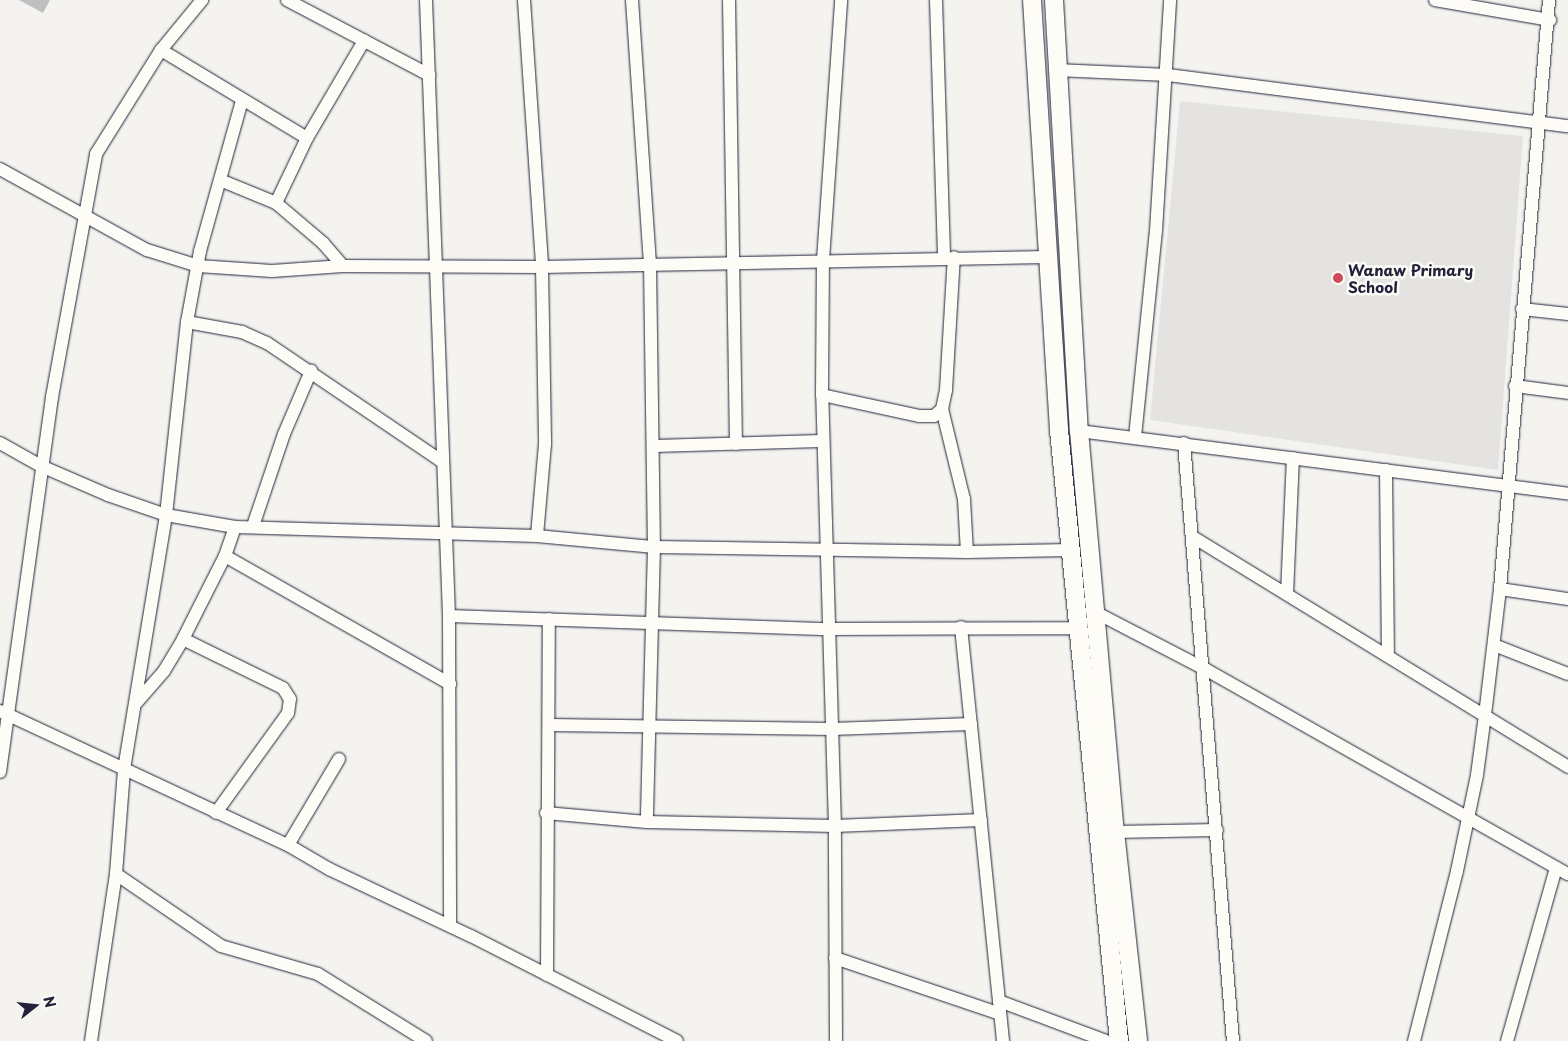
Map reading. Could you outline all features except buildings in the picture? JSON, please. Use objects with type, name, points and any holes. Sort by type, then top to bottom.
[{"type":"main road","points":[[1032,0],[1046,258],[1076,628],[1119,1041]]},
{"type":"main road","points":[[1054,0],[1056,70],[1079,431],[1115,832],[1138,1041]]},
{"type":"street","points":[[0,772],[4,713],[41,466],[96,154],[161,50],[202,0]]},
{"type":"street","points":[[287,0],[429,75]]},
{"type":"street","points":[[426,0],[438,268],[449,616],[450,926]]},
{"type":"street","points":[[524,0],[542,267],[544,444],[536,536]]},
{"type":"street","points":[[632,0],[650,264],[654,547],[648,822]]},
{"type":"street","points":[[729,0],[736,444]]},
{"type":"street","points":[[836,1041],[835,826],[822,394],[823,260],[841,0]]},
{"type":"street","points":[[936,0],[949,257],[946,390],[942,409],[964,499],[967,552]]},
{"type":"street","points":[[1135,437],[1156,231],[1168,75],[1170,0]]},
{"type":"street","points":[[1435,0],[1550,20]]},
{"type":"street","points":[[1414,1041],[1468,818],[1485,715],[1500,589],[1515,386],[1550,20],[1549,0]]},
{"type":"street","points":[[276,203],[307,138],[364,41]]},
{"type":"street","points":[[161,50],[242,101],[307,138]]},
{"type":"street","points":[[1056,70],[1168,75],[1539,124],[1568,126]]},
{"type":"street","points":[[90,1041],[116,874],[124,769],[166,515],[187,322],[198,266],[242,101]]},
{"type":"street","points":[[0,170],[147,250],[198,266],[272,271],[343,266],[438,268],[542,267],[949,257],[1046,258]]},
{"type":"street","points":[[220,180],[276,203],[323,243],[343,266]]},
{"type":"street","points":[[1522,309],[1568,314]]},
{"type":"street","points":[[187,322],[242,332],[267,342],[443,462]]},
{"type":"street","points":[[253,526],[284,434],[311,371]]},
{"type":"street","points":[[1515,386],[1568,393]]},
{"type":"street","points":[[822,394],[919,416],[934,416],[942,409]]},
{"type":"street","points":[[1079,431],[1184,443],[1568,494]]},
{"type":"street","points":[[653,446],[823,441]]},
{"type":"street","points":[[0,443],[41,466],[108,495],[166,515],[235,526],[536,536],[654,547],[827,548],[967,552],[1070,550]]},
{"type":"street","points":[[1184,443],[1205,669],[1233,1041]]},
{"type":"street","points":[[1287,594],[1293,458]]},
{"type":"street","points":[[1386,470],[1388,655]]},
{"type":"street","points":[[136,704],[164,670],[183,639],[225,556],[235,526]]},
{"type":"street","points":[[1193,537],[1568,767]]},
{"type":"street","points":[[225,556],[450,684]]},
{"type":"street","points":[[1500,589],[1568,599]]},
{"type":"street","points":[[1095,612],[1205,669],[1568,874]]},
{"type":"street","points":[[449,616],[828,629],[1076,628]]},
{"type":"street","points":[[547,975],[546,813],[550,725],[549,619]]},
{"type":"street","points":[[961,627],[1003,1041]]},
{"type":"street","points":[[183,639],[283,688],[290,699],[288,713],[216,812]]},
{"type":"street","points":[[1494,645],[1568,674]]},
{"type":"street","points":[[4,713],[288,845],[330,869],[450,926],[677,1041]]},
{"type":"street","points":[[550,725],[832,729],[971,724]]},
{"type":"street","points":[[288,845],[339,759]]},
{"type":"street","points":[[546,813],[648,822],[835,826],[980,820]]},
{"type":"street","points":[[1115,832],[1217,830]]},
{"type":"street","points":[[1507,1041],[1556,868]]},
{"type":"street","points":[[116,874],[221,946],[318,974],[426,1041]]},
{"type":"street","points":[[835,958],[1106,1041]]},
{"type":"shaded area","name":"Wanaw Primary School","points":[[1180,101],[1523,136],[1498,470],[1150,420]]},
{"type":"place","name":"Wanaw Primary School","points":[[1338,278]]}]
